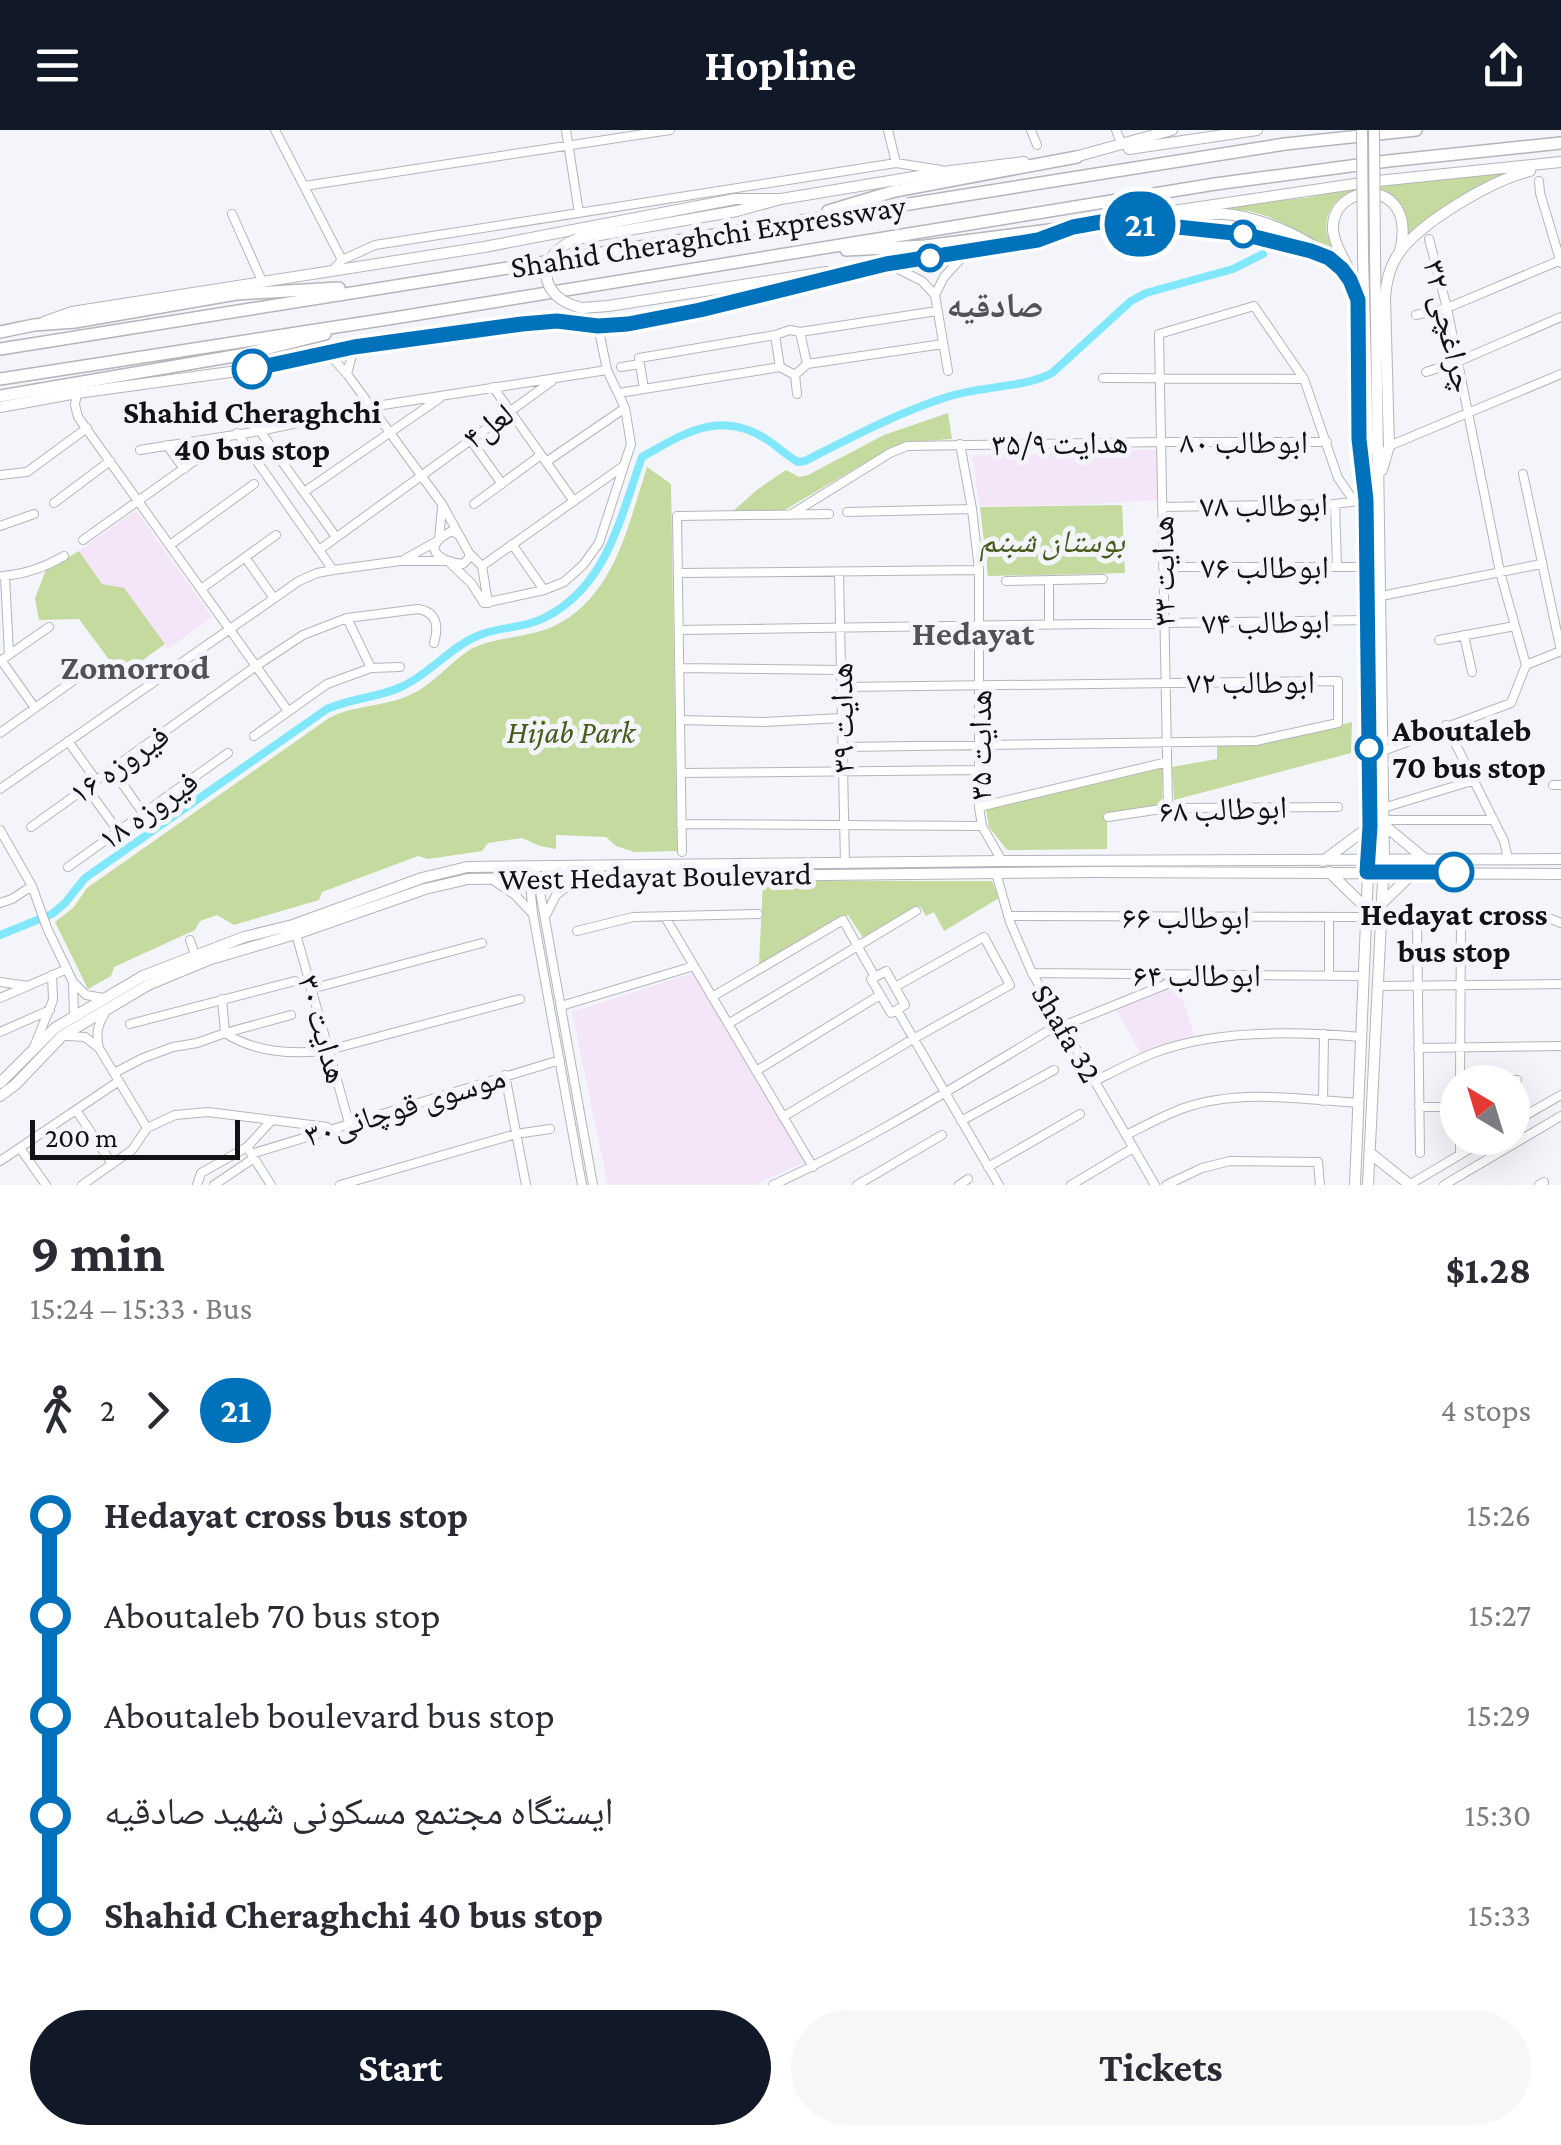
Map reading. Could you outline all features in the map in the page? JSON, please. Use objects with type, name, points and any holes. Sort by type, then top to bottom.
[{"type":"highway","name":"Shahid Cheraghchi Expressway","points":[[0,349],[1286,144],[1416,130]]},
{"type":"highway","name":"Shahid Cheraghchi Expressway","points":[[0,379],[1290,173],[1561,143]]},
{"type":"highway","points":[[796,222],[895,192],[1077,157]]},
{"type":"highway","points":[[812,250],[925,246],[1073,227]]},
{"type":"highway","points":[[1,326],[20,328],[75,322],[236,294],[383,287]]},
{"type":"highway","points":[[0,396],[240,355],[394,318]]},
{"type":"main road","points":[[1077,157],[1172,130]]},
{"type":"main road","points":[[1257,130],[950,171],[577,239],[553,254],[547,279],[564,303],[582,308],[608,306],[1038,240],[1073,227],[1112,220],[1368,182],[1561,164]]},
{"type":"main road","points":[[1362,130],[1380,481],[1384,866],[1368,1185]]},
{"type":"main road","points":[[1354,1184],[1370,826],[1366,567],[1360,501],[1368,451],[1374,130]]},
{"type":"main road","points":[[1400,252],[1470,196],[1496,182],[1561,164]]},
{"type":"main road","points":[[1365,482],[1359,439],[1358,300],[1333,235],[1333,223],[1353,197],[1372,193],[1394,204],[1403,224],[1400,252],[1386,281],[1389,446],[1380,481]]},
{"type":"main road","points":[[34,325],[72,312],[484,246],[735,199],[781,199]]},
{"type":"main road","points":[[1146,226],[1204,214],[1262,221],[1329,258],[1350,280]]},
{"type":"main road","points":[[1112,220],[1243,234],[1329,258]]},
{"type":"main road","points":[[0,408],[77,393],[252,369],[354,347],[522,324],[628,324],[886,264]]},
{"type":"main road","points":[[21,393],[48,398]]},
{"type":"main road","points":[[1368,694],[1373,718],[1382,712]]},
{"type":"main road","points":[[1383,818],[1425,860]]},
{"type":"main road","points":[[1365,912],[1326,866],[1370,826]]},
{"type":"main road","points":[[1384,866],[1425,860],[1561,859]]},
{"type":"main road","name":"West Hedayat Boulevard","points":[[0,1096],[62,1036],[144,976],[244,937],[293,924],[447,870],[467,867],[581,876],[1002,861],[1094,867]]},
{"type":"main road","points":[[1384,866],[1415,872],[1561,874]]},
{"type":"main road","name":"West Hedayat Boulevard","points":[[0,1083],[55,1028],[74,1016],[248,947],[468,878],[764,870],[996,873],[1094,867],[1384,866]]},
{"type":"main road","points":[[1382,903],[1415,872]]},
{"type":"main road","points":[[1370,1153],[1409,1185]]},
{"type":"street","points":[[275,130],[342,260]]},
{"type":"street","points":[[566,130],[579,213]]},
{"type":"street","points":[[304,186],[670,130]]},
{"type":"street","points":[[888,130],[896,164]]},
{"type":"street","points":[[1032,130],[1037,145]]},
{"type":"street","points":[[1116,130],[1122,145]]},
{"type":"street","points":[[333,270],[342,260],[375,245],[896,164],[950,171]]},
{"type":"street","points":[[1416,315],[1447,308],[1561,261],[1539,182]]},
{"type":"street","points":[[232,214],[262,281]]},
{"type":"street","name":"چراغچی ۳۲","points":[[1429,238],[1447,308],[1500,572],[1526,665]]},
{"type":"street","points":[[934,295],[944,276],[967,252]]},
{"type":"street","points":[[886,264],[922,281],[934,295],[948,371]]},
{"type":"street","name":"هدایت ۳۳","points":[[1168,808],[1159,334],[1254,306],[1304,379]]},
{"type":"street","points":[[644,389],[638,358],[790,330],[800,332],[937,311]]},
{"type":"street","points":[[1426,372],[1561,317]]},
{"type":"street","points":[[486,603],[564,582],[583,566],[599,543],[631,444],[625,408],[607,370],[598,326]]},
{"type":"street","points":[[800,332],[807,364]]},
{"type":"street","points":[[775,335],[780,366]]},
{"type":"street","points":[[795,374],[807,364],[943,344]]},
{"type":"street","points":[[347,374],[354,347]]},
{"type":"street","points":[[327,352],[442,504],[468,553],[482,566],[486,603]]},
{"type":"street","points":[[621,367],[640,364]]},
{"type":"street","points":[[619,393],[780,366],[795,374]]},
{"type":"street","points":[[140,450],[260,431],[370,407],[607,370]]},
{"type":"street","points":[[795,374],[798,394]]},
{"type":"street","points":[[1389,446],[1561,374]]},
{"type":"street","name":"لعل۴","points":[[320,550],[556,378]]},
{"type":"street","points":[[1103,378],[1304,379],[1338,478],[1360,501]]},
{"type":"street","points":[[493,387],[574,500]]},
{"type":"street","points":[[77,393],[76,413],[288,711]]},
{"type":"street","points":[[304,492],[444,395]]},
{"type":"street","points":[[474,504],[625,408]]},
{"type":"street","points":[[0,474],[26,472],[86,428]]},
{"type":"street","points":[[260,431],[336,537]]},
{"type":"street","points":[[83,540],[234,434]]},
{"type":"street","points":[[234,434],[333,570]]},
{"type":"street","points":[[470,439],[502,484]]},
{"type":"street","name":"ابوطالب ۸۰","points":[[1161,442],[1327,442]]},
{"type":"street","name":"هدایت ۳۵/۹","points":[[790,514],[907,446],[1161,442]]},
{"type":"street","name":"هدایت ۳۵","points":[[960,444],[979,570],[980,807],[982,826],[1002,861]]},
{"type":"street","points":[[167,445],[184,468]]},
{"type":"street","points":[[54,503],[110,461]]},
{"type":"street","points":[[482,566],[622,468]]},
{"type":"street","points":[[1383,751],[1510,702],[1526,665],[1561,651],[1522,474]]},
{"type":"street","points":[[170,545],[254,484]]},
{"type":"street","name":"ابوطالب ۷۸","points":[[1162,507],[1360,501]]},
{"type":"street","points":[[440,540],[442,504]]},
{"type":"street","points":[[1335,504],[1337,566]]},
{"type":"street","points":[[847,512],[972,509]]},
{"type":"street","points":[[0,526],[34,514]]},
{"type":"street","points":[[682,852],[677,516],[828,514]]},
{"type":"street","points":[[457,534],[450,531],[435,546],[435,553],[439,558],[463,564],[468,553]]},
{"type":"street","points":[[201,589],[276,535]]},
{"type":"street","points":[[400,561],[440,540]]},
{"type":"street","points":[[512,544],[544,590]]},
{"type":"street","points":[[34,708],[3,658],[2,576],[24,574],[64,556]]},
{"type":"street","points":[[245,558],[273,597]]},
{"type":"street","points":[[0,789],[273,597],[317,573],[400,561],[448,561],[486,603]]},
{"type":"street","points":[[1381,596],[1541,564]]},
{"type":"street","name":"ابوطالب ۷۶","points":[[1163,568],[1366,567]]},
{"type":"street","points":[[678,573],[979,570]]},
{"type":"street","name":"هدایت ۳۹","points":[[839,572],[845,864]]},
{"type":"street","points":[[1006,581],[1103,579]]},
{"type":"street","points":[[1049,580],[1049,624]]},
{"type":"street","name":"فیروزه ۱۶","points":[[31,827],[303,635],[346,618],[418,609],[434,617],[434,643]]},
{"type":"street","points":[[346,618],[371,668]]},
{"type":"street","name":"ابوطالب ۷۴","points":[[679,630],[1367,620]]},
{"type":"street","points":[[3,658],[48,626]]},
{"type":"street","points":[[1439,640],[1515,626]]},
{"type":"street","points":[[1464,635],[1472,672]]},
{"type":"street","points":[[254,736],[327,684],[371,668],[400,667]]},
{"type":"street","points":[[0,733],[91,668]]},
{"type":"street","points":[[679,668],[841,670]]},
{"type":"street","name":"ابوطالب ۷۲","points":[[842,688],[1338,682],[1338,723],[1256,741],[1166,741]]},
{"type":"street","points":[[680,720],[763,722],[842,718]]},
{"type":"street","points":[[1446,726],[1504,841],[1508,859]]},
{"type":"street","points":[[68,741],[96,780]]},
{"type":"street","points":[[843,747],[1166,741]]},
{"type":"street","name":"فیروزه ۱۸","points":[[68,867],[228,753]]},
{"type":"street","points":[[980,807],[1167,762]]},
{"type":"street","points":[[112,769],[143,813]]},
{"type":"street","points":[[681,774],[980,770]]},
{"type":"street","points":[[1383,818],[1475,780]]},
{"type":"street","points":[[86,787],[118,831]]},
{"type":"street","name":"ابوطالب ۶۸","points":[[1108,817],[1168,808],[1338,807]]},
{"type":"street","points":[[1383,818],[1494,820]]},
{"type":"street","points":[[682,824],[982,826]]},
{"type":"street","points":[[0,830],[32,886],[73,982],[86,995],[106,1002],[96,1034],[99,1048],[147,1128]]},
{"type":"street","name":"Shafa 32","points":[[996,873],[1008,916],[1032,973],[1155,1185]]},
{"type":"street","points":[[533,874],[532,914],[582,1185]]},
{"type":"street","points":[[533,874],[545,920],[593,1185]]},
{"type":"street","points":[[545,920],[556,895],[581,876]]},
{"type":"street","points":[[490,878],[515,895],[532,914]]},
{"type":"street","points":[[0,903],[32,886]]},
{"type":"street","points":[[728,1024],[916,911]]},
{"type":"street","name":"ابوطالب ۶۶","points":[[1008,916],[1330,918],[1365,912]]},
{"type":"street","points":[[577,932],[633,917],[758,914]]},
{"type":"street","points":[[665,916],[812,1167]]},
{"type":"street","points":[[1329,974],[1330,918]]},
{"type":"street","points":[[1420,1153],[1417,919],[1551,919],[1561,923]]},
{"type":"street","points":[[1460,919],[1460,1065]]},
{"type":"street","points":[[712,997],[843,920],[875,977]]},
{"type":"street","name":"هدایت ۳۰","points":[[296,934],[349,1122]]},
{"type":"street","points":[[783,1117],[1010,985],[984,937],[895,987]]},
{"type":"street","points":[[190,940],[195,955]]},
{"type":"street","points":[[311,989],[482,943]]},
{"type":"street","points":[[561,1006],[694,966]]},
{"type":"street","points":[[0,998],[67,969]]},
{"type":"street","points":[[886,971],[895,987],[905,1006],[891,1014],[872,979],[886,971]]},
{"type":"street","name":"ابوطالب ۶۴","points":[[1032,973],[1362,976]]},
{"type":"street","points":[[33,1050],[50,1010],[52,976]]},
{"type":"street","points":[[773,1185],[812,1167],[1062,1024],[1197,976]]},
{"type":"street","points":[[130,1024],[295,981]]},
{"type":"street","points":[[0,982],[28,986]]},
{"type":"street","points":[[73,982],[74,1016]]},
{"type":"street","points":[[1378,986],[1561,984]]},
{"type":"street","points":[[756,1071],[880,995]]},
{"type":"street","points":[[222,999],[225,1033]]},
{"type":"street","points":[[225,1033],[242,1044],[299,1054],[329,1050],[520,999]]},
{"type":"street","points":[[0,1032],[50,1010]]},
{"type":"street","points":[[897,1010],[999,1185]]},
{"type":"street","points":[[0,1161],[76,1110],[143,1058],[291,1015]]},
{"type":"street","points":[[1323,1100],[1324,1034]]},
{"type":"street","points":[[1095,1081],[1154,1052],[1211,1038],[1324,1034],[1360,1038]]},
{"type":"street","points":[[62,1036],[85,1038],[99,1048]]},
{"type":"street","points":[[1418,1048],[1561,1046]]},
{"type":"street","name":"موسوی قوچانی۳۰","points":[[251,1153],[560,1060]]},
{"type":"street","points":[[961,1122],[1054,1070]]},
{"type":"street","points":[[505,1075],[526,1185]]},
{"type":"street","points":[[1530,1113],[1561,1095]]},
{"type":"street","points":[[1126,1135],[1186,1108],[1226,1100],[1267,1097],[1358,1103]]},
{"type":"street","points":[[1419,1107],[1440,1107]]},
{"type":"street","points":[[76,1110],[112,1164]]},
{"type":"street","points":[[82,1185],[132,1150],[147,1128],[174,1115],[208,1112],[332,1128]]},
{"type":"street","points":[[988,1167],[1080,1114]]},
{"type":"street","points":[[1444,1185],[1458,1182],[1561,1116]]},
{"type":"street","points":[[214,1185],[251,1153],[272,1120]]},
{"type":"street","points":[[340,1185],[516,1134],[550,1129]]},
{"type":"street","points":[[862,1184],[942,1135]]},
{"type":"street","points":[[20,1148],[46,1185]]},
{"type":"street","points":[[1071,1185],[1134,1148]]},
{"type":"street","points":[[198,1185],[201,1173],[251,1153]]},
{"type":"street","points":[[251,1153],[271,1185]]},
{"type":"street","points":[[1409,1185],[1458,1155]]},
{"type":"street","points":[[1166,1185],[1202,1168],[1230,1161],[1318,1162],[1320,1185]]},
{"type":"street","points":[[394,1170],[398,1185]]},
{"type":"street","points":[[959,1185],[968,1179]]},
{"type":"shaded area","points":[[1157,450],[1159,500],[980,506],[972,455]]},
{"type":"shaded area","points":[[137,512],[212,617],[168,649],[124,589],[102,585],[79,551]]},
{"type":"shaded area","points":[[693,973],[806,1162],[753,1185],[608,1185],[572,1012]]},
{"type":"shaded area","points":[[1178,984],[1194,1035],[1141,1053],[1116,1010]]},
{"type":"green space","points":[[1505,172],[1434,214],[1406,239],[1403,215],[1394,199],[1380,191],[1364,189],[1349,193],[1336,202],[1328,216],[1328,237],[1342,261],[1274,219],[1249,211],[1209,209],[1257,201]]},
{"type":"green space","points":[[948,413],[952,439],[892,447],[783,511],[732,512],[786,470],[799,477],[808,475],[884,435]]},
{"type":"green space","name":"Hijab Park","points":[[647,467],[671,484],[677,851],[634,852],[616,846],[606,837],[556,835],[556,849],[522,838],[488,843],[482,851],[428,859],[418,856],[322,892],[319,900],[234,925],[217,915],[200,921],[195,930],[114,967],[111,976],[88,989],[55,922],[73,908],[87,888],[329,718],[410,695],[471,649],[542,631],[573,615],[604,580],[616,559]]},
{"type":"green space","name":"بوستان شبنم","points":[[1122,505],[1125,573],[988,576],[980,507]]},
{"type":"green space","points":[[79,551],[102,584],[124,588],[165,644],[121,676],[79,619],[39,620],[35,598],[46,570]]},
{"type":"green space","points":[[1352,722],[1351,753],[1174,800],[1172,767],[1217,759],[1217,745],[1256,746]]},
{"type":"green space","points":[[1163,766],[1162,806],[1107,815],[1107,849],[1007,850],[989,827],[986,809]]},
{"type":"green space","points":[[763,881],[992,881],[999,898],[944,931],[934,912],[926,916],[920,906],[864,939],[848,915],[759,965]]},
{"type":"waterway","points":[[0,935],[52,914],[85,878],[327,709],[401,687],[477,636],[536,622],[565,605],[597,570],[608,549],[642,457],[672,440],[702,428],[733,426],[766,439],[798,462],[805,461],[928,403],[1041,378],[1052,373],[1131,301],[1146,293],[1233,269],[1263,254]]},
{"type":"bus line","name":"21","points":[[252,369],[354,347],[522,324],[628,324],[886,264],[1038,240],[1073,227],[1112,220],[1243,234],[1329,258],[1350,280],[1358,300],[1359,439],[1366,500],[1370,826],[1367,872],[1454,872]]},
{"type":"place","name":"Shahid Cheraghchi 40 bus stop","points":[[252,369]]},
{"type":"place","name":"Aboutaleb 70 bus stop","points":[[1369,748]]},
{"type":"place","name":"Hedayat cross bus stop","points":[[1454,872]]},
{"type":"district","name":"صادقیه","points":[[995,305]]},
{"type":"district","name":"Hedayat","points":[[973,633]]},
{"type":"district","name":"Zomorrod","points":[[135,667]]}]
